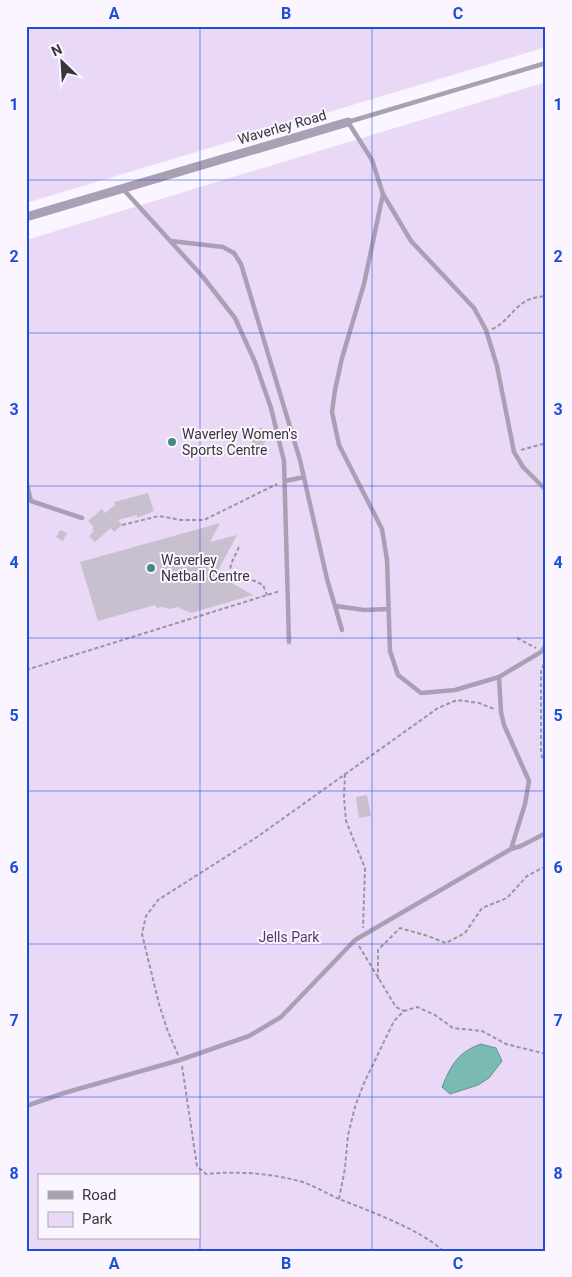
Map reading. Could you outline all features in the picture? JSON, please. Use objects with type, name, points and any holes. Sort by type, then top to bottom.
[{"type":"street","name":"Waverley Road","points":[[26,217],[348,122]]},
{"type":"lane","name":"Waverley Road","points":[[348,122],[546,63]]},
{"type":"lane","points":[[348,122],[372,160],[383,194],[412,241],[474,308],[486,330],[497,366],[514,452],[523,467],[546,490]]},
{"type":"lane","points":[[122,188],[204,277],[235,318],[255,362],[284,461],[289,642]]},
{"type":"lane","points":[[383,194],[364,284],[342,358],[332,412],[339,445],[382,529],[386,560],[390,651],[398,675],[421,693],[455,690],[499,677],[541,652],[546,645]]},
{"type":"lane","points":[[170,241],[223,247],[234,254],[241,264],[304,477],[327,579],[342,630]]},
{"type":"lane","points":[[284,480],[304,477]]},
{"type":"lane","points":[[26,481],[32,501],[82,518]]},
{"type":"lane","points":[[336,606],[364,610],[388,609]]},
{"type":"lane","points":[[499,677],[501,712],[504,725],[529,781],[525,804],[511,849]]},
{"type":"lane","points":[[26,1106],[64,1093],[180,1060],[249,1036],[281,1017],[363,935],[511,849],[546,833]]},
{"type":"path","points":[[486,330],[494,329],[522,303],[532,298],[546,296]]},
{"type":"path","points":[[514,452],[546,442]]},
{"type":"path","points":[[122,525],[159,516],[181,520],[204,520],[220,514],[284,480]]},
{"type":"path","points":[[239,547],[231,564],[230,573],[235,578],[255,581],[263,585],[267,595]]},
{"type":"path","points":[[26,670],[287,589]]},
{"type":"path","points":[[517,638],[541,652]]},
{"type":"path","points":[[545,658],[541,671],[541,754],[546,767]]},
{"type":"path","points":[[443,1251],[435,1243],[390,1220],[300,1182],[258,1173],[228,1172],[206,1174],[197,1166],[180,1060],[164,1021],[142,934],[146,916],[158,900],[257,837],[438,708],[457,700],[479,704],[501,712]]},
{"type":"path","points":[[345,774],[346,821],[365,868],[363,935]]},
{"type":"path","points":[[378,979],[378,950],[400,928],[446,943],[465,933],[482,908],[507,898],[527,876],[546,866]]},
{"type":"path","points":[[356,940],[396,1007],[404,1011]]},
{"type":"path","points":[[339,1199],[345,1168],[348,1135],[354,1108],[394,1021],[404,1011],[417,1007],[453,1028],[482,1031],[506,1044],[546,1054]]},
{"type":"green space","points":[[26,26],[546,26],[546,47],[26,203]]},
{"type":"green space","name":"Jells Park","points":[[546,82],[546,1251],[31,1251],[26,1237],[26,240]]},
{"type":"shaded area","points":[[481,1044],[496,1048],[502,1061],[489,1078],[478,1085],[450,1094],[442,1087],[452,1066],[466,1051]]},
{"type":"building","points":[[260,427],[270,433],[260,451],[250,446]]},
{"type":"building","points":[[148,493],[154,511],[137,518],[137,515],[118,520],[122,525],[114,532],[111,528],[95,542],[89,536],[94,531],[92,529],[94,527],[88,521],[102,509],[105,513],[115,505],[114,502]]},
{"type":"building","name":"Waverley Netball Centre","points":[[220,523],[210,542],[237,535],[216,574],[253,595],[191,613],[177,607],[170,609],[157,608],[155,605],[98,621],[80,562]]},
{"type":"building","points":[[60,530],[67,533],[63,541],[56,537]]},
{"type":"building","points":[[367,795],[371,816],[359,818],[356,797]]},
{"type":"place","name":"Waverley Women's Sports Centre","points":[[172,442]]},
{"type":"place","name":"Waverley Netball Centre","points":[[151,568]]}]
